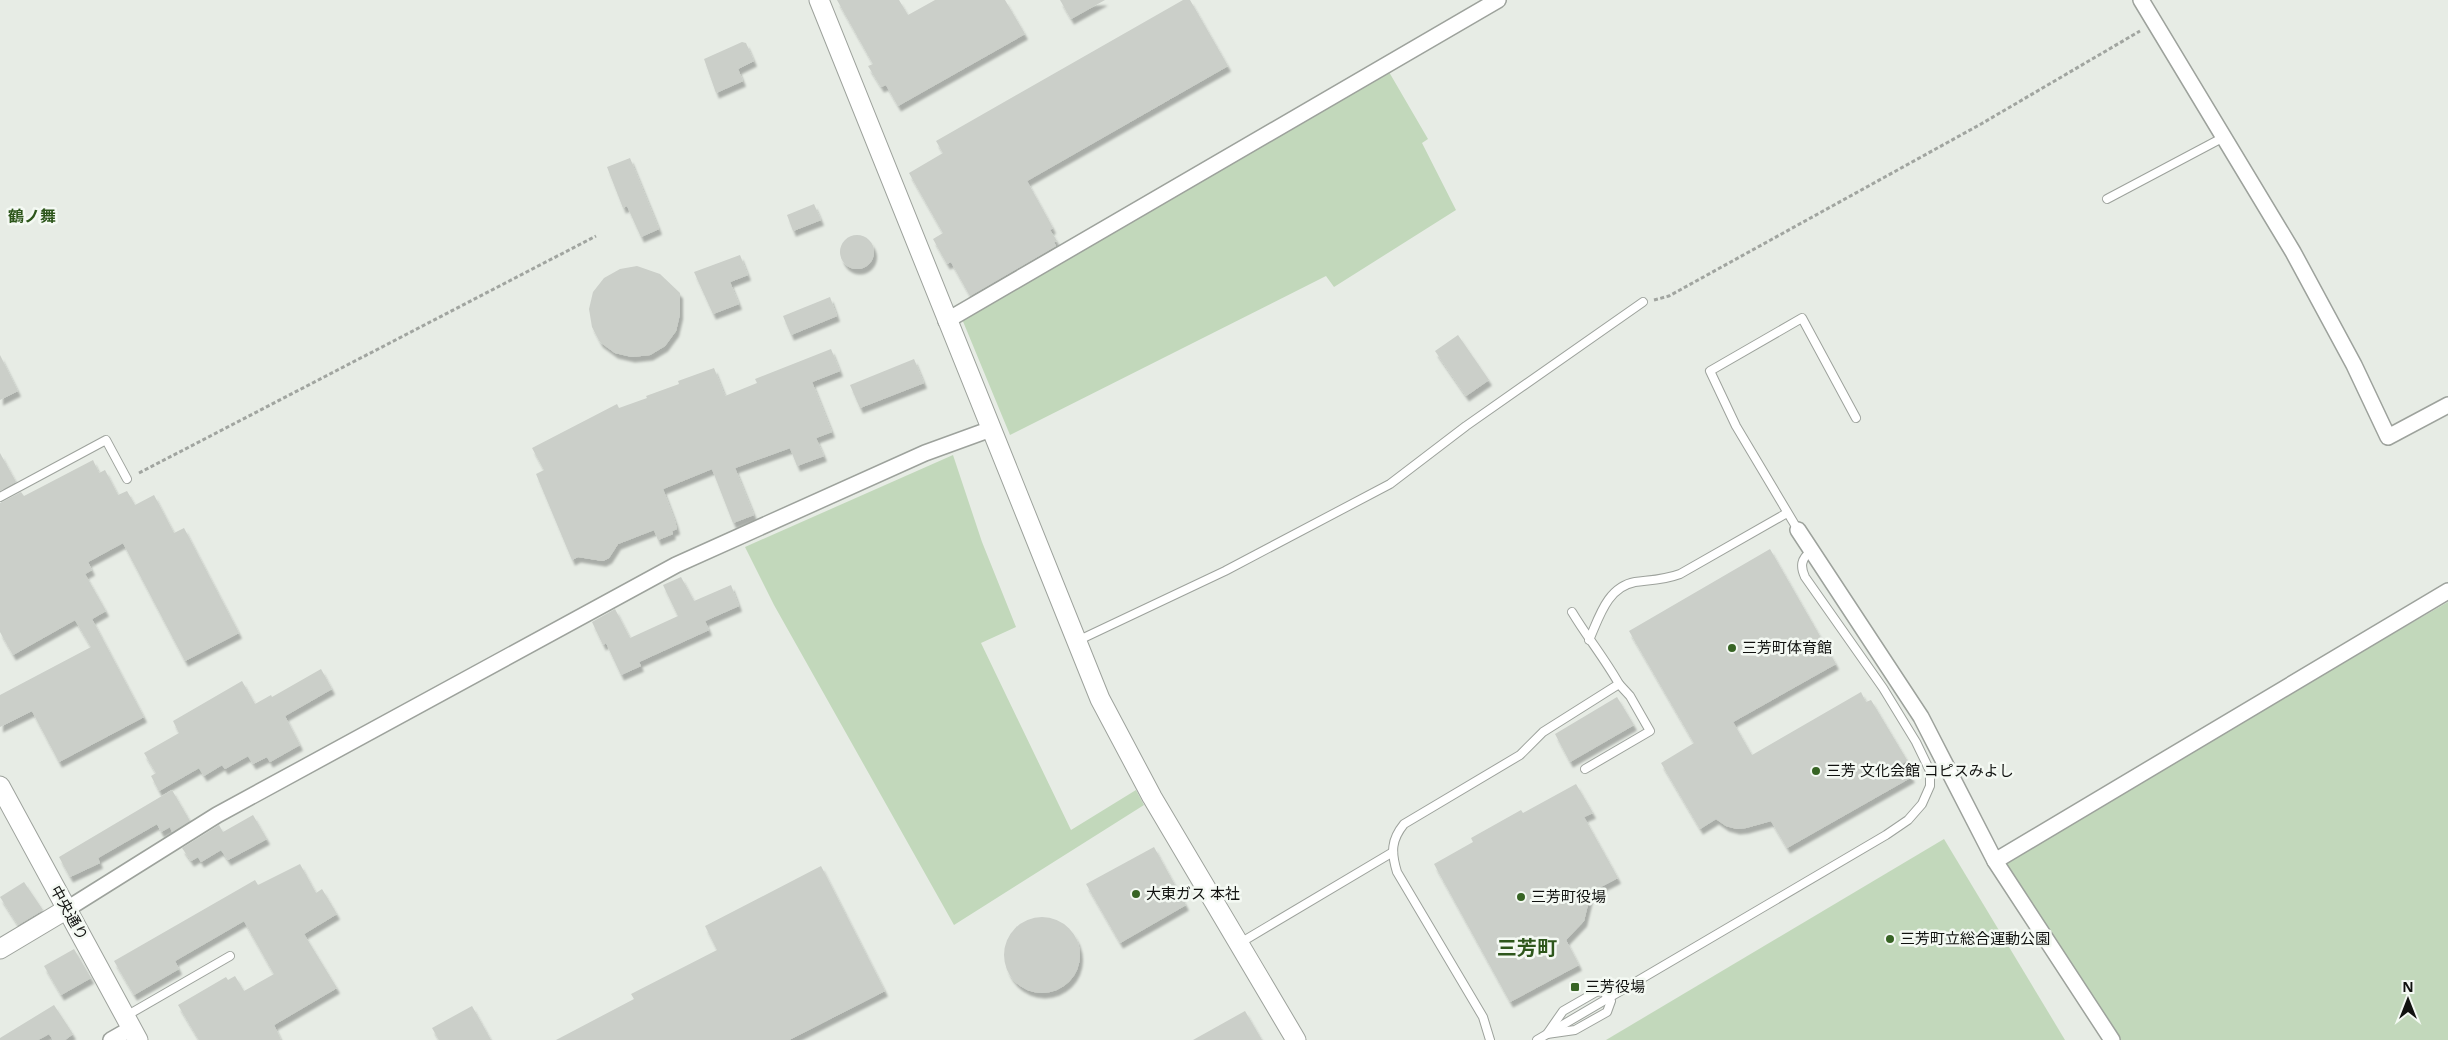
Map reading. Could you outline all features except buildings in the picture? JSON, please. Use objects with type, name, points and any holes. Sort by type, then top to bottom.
[{"type":"street","points":[[819,0],[946,321],[1100,698],[1152,797],[1296,1040]]},
{"type":"street","points":[[946,321],[1498,0]]},
{"type":"street","points":[[2141,0],[2314,291],[2354,365],[2388,438],[2448,405]]},
{"type":"street","points":[[0,950],[217,814],[676,565],[925,453],[991,429]]},
{"type":"street","points":[[1798,530],[1921,716],[1995,861],[2112,1040]]},
{"type":"street","points":[[1995,861],[2448,592]]},
{"type":"street","name":"中央通り","points":[[0,786],[132,1028]]},
{"type":"street","points":[[111,1040],[132,1028]]},
{"type":"lane","points":[[2107,199],[2224,137]]},
{"type":"lane","points":[[1076,642],[1225,570],[1390,484],[1466,426],[1643,302]]},
{"type":"lane","points":[[1798,530],[1736,426],[1710,371],[1802,318],[1856,418]]},
{"type":"lane","points":[[0,497],[106,440],[127,479]]},
{"type":"lane","points":[[1589,640],[1604,607],[1617,590],[1626,584],[1663,580],[1680,574],[1787,513]]},
{"type":"lane","points":[[1537,1040],[1886,836],[1908,820],[1922,804],[1930,786],[1930,771],[1916,742],[1883,688],[1805,577],[1801,568],[1802,562],[1811,551]]},
{"type":"lane","points":[[1572,612],[1589,640],[1606,660],[1619,684],[1630,696],[1650,731],[1585,769]]},
{"type":"lane","points":[[1490,1040],[1483,1017],[1397,872],[1393,852],[1395,835],[1404,824],[1520,755],[1543,732],[1619,684]]},
{"type":"lane","points":[[1239,944],[1393,852]]},
{"type":"lane","points":[[132,1028],[230,956]]},
{"type":"lane","points":[[1547,1034],[1563,1012],[1596,992],[1603,991],[1610,997]]},
{"type":"path","points":[[1643,302],[1669,296],[1786,233],[1981,124],[2155,21]]},
{"type":"path","points":[[127,479],[596,236]]},
{"type":"green space","points":[[1389,72],[1428,139],[1422,143],[1456,210],[1334,287],[1326,276],[1010,435],[962,319]]},
{"type":"green space","points":[[953,455],[982,542],[1016,627],[981,643],[1071,830],[1136,790],[1144,805],[954,925],[774,605],[745,547]]},
{"type":"green space","points":[[2448,602],[2448,1040],[2119,1040],[2005,861],[2220,733]]},
{"type":"green space","name":"三芳町立総合運動公園","points":[[1944,839],[2065,1040],[1606,1040]]},
{"type":"place","name":"三芳町体育館","points":[[1732,648]]},
{"type":"place","name":"三芳 文化会館 コピスみよし","points":[[1816,771]]},
{"type":"place","name":"大東ガス 本社","points":[[1136,894]]},
{"type":"place","name":"三芳町役場","points":[[1521,897]]},
{"type":"place","name":"三芳町立総合運動公園","points":[[1890,939]]},
{"type":"place","name":"三芳役場","points":[[1575,987]]},
{"type":"district","name":"鶴ノ舞","points":[[32,216]]},
{"type":"district","name":"三芳町","points":[[1527,948]]}]
